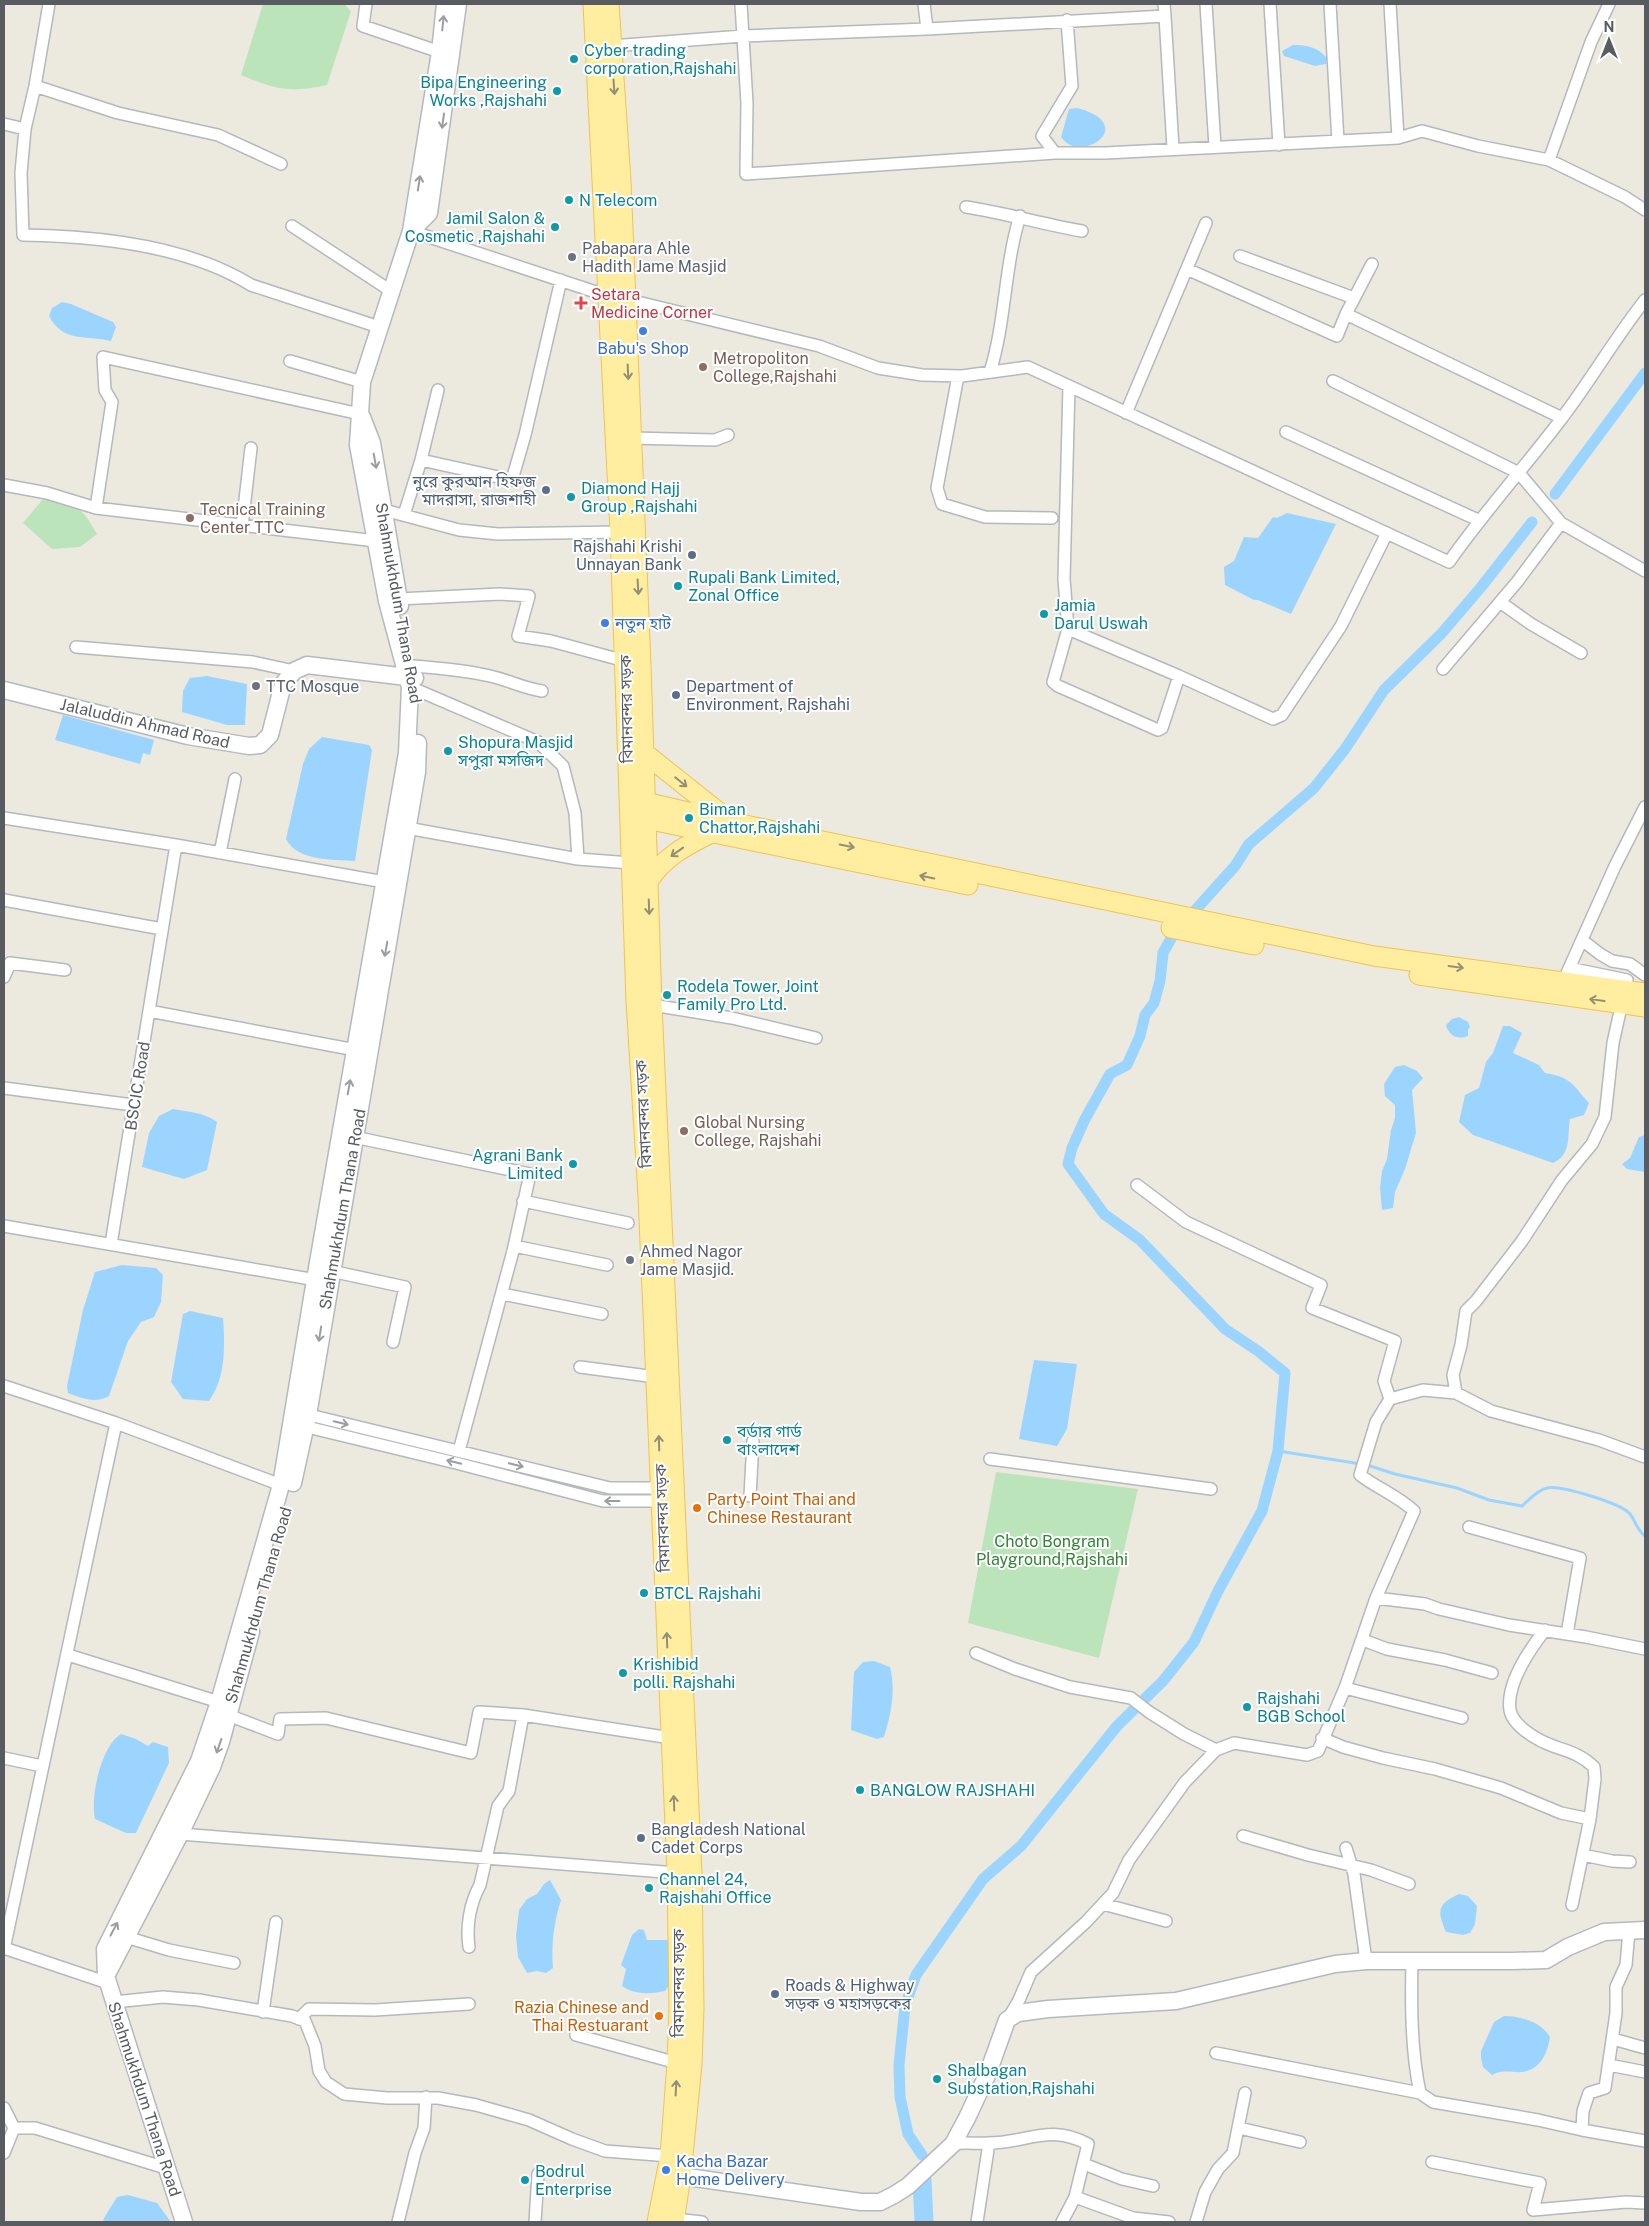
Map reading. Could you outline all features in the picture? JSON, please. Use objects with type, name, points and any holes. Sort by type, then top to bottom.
[{"type":"main road","name":"Shahmukhdum Thana Road","points":[[445,4],[446,54]]},
{"type":"main road","name":"Shahmukhdum Thana Road","points":[[184,2222],[169,2168],[107,1979],[104,1958],[107,1942],[224,1708],[292,1486],[300,1419],[391,883],[406,762],[412,680],[387,601],[358,445],[362,382],[411,231],[446,54],[458,4]]},
{"type":"main road","name":"বিমানবন্দর সড়ক","points":[[593,4],[617,298],[632,438],[646,810],[671,1575],[671,1738],[679,2009],[668,2221]]},
{"type":"main road","name":"বিমানবন্দর সড়ক","points":[[609,4],[621,182],[617,298],[620,532],[636,1001],[656,1378],[660,1494],[671,1575],[692,1873],[694,2008],[692,2064],[681,2176],[668,2221]]},
{"type":"main road","name":"Shahmukhdum Thana Road","points":[[360,414],[372,443],[384,510],[412,680],[418,754],[407,828],[391,883]]},
{"type":"main road","points":[[294,671],[307,665],[412,680]]},
{"type":"main road","name":"Jalaluddin Ahmad Road","points":[[4,690],[188,736],[249,746],[260,745],[270,735],[283,684],[294,671]]},
{"type":"main road","points":[[643,752],[731,822]]},
{"type":"main road","points":[[646,810],[731,822],[1199,927],[1372,969],[1625,997],[1645,993]]},
{"type":"main road","points":[[646,810],[713,832],[1166,920]]},
{"type":"main road","points":[[648,882],[657,867],[682,848],[713,832]]},
{"type":"main road","points":[[1199,927],[1374,956],[1566,975],[1625,997],[1645,1007]]},
{"type":"main road","name":"Shahmukhdum Thana Road","points":[[325,1278],[354,1136],[362,1051]]},
{"type":"main road","name":"Shahmukhdum Thana Road","points":[[107,1979],[126,1937],[180,1834],[212,1767],[221,1742],[224,1708],[281,1485],[300,1419]]},
{"type":"main road","points":[[681,2176],[862,2202],[880,2202],[908,2186],[953,2144],[988,2073],[1007,2020],[1018,2013],[1042,2009],[1176,2001],[1335,1964],[1412,1960],[1546,1960],[1568,1947],[1604,1932],[1645,1930]]},
{"type":"street","points":[[49,4],[35,86],[25,129],[20,173],[23,235],[62,235],[136,243],[211,265],[235,275],[251,285],[379,327]]},
{"type":"street","points":[[366,4],[363,26],[446,54]]},
{"type":"street","points":[[742,4],[747,103],[746,174],[1055,153],[1105,153],[1173,148],[1279,145],[1398,138],[1422,131],[1478,146],[1548,160],[1625,197],[1645,210]]},
{"type":"street","points":[[924,4],[926,29]]},
{"type":"street","points":[[1164,4],[1173,148]]},
{"type":"street","points":[[1206,4],[1215,147]]},
{"type":"street","points":[[1270,4],[1279,145]]},
{"type":"street","points":[[1330,4],[1338,141]]},
{"type":"street","points":[[1390,4],[1398,138]]},
{"type":"street","points":[[1548,160],[1591,42],[1609,4]]},
{"type":"street","points":[[612,46],[743,36],[926,29],[1165,16]]},
{"type":"street","points":[[1055,153],[1042,136],[1072,86],[1067,20]]},
{"type":"street","points":[[35,86],[118,113],[218,135],[280,164]]},
{"type":"street","points":[[4,124],[25,129]]},
{"type":"street","points":[[966,207],[1020,216],[1054,226],[1082,230]]},
{"type":"street","points":[[990,372],[998,348],[1012,240],[1020,216]]},
{"type":"street","points":[[1126,412],[1206,224]]},
{"type":"street","points":[[292,226],[391,291]]},
{"type":"street","points":[[411,231],[617,298],[820,346],[878,368],[922,375],[958,376],[1028,367],[1449,562],[1478,520],[1519,473],[1562,418],[1627,322],[1645,300]]},
{"type":"street","points":[[1240,256],[1354,298]]},
{"type":"street","points":[[1188,270],[1337,336],[1346,314],[1372,264]]},
{"type":"street","points":[[421,460],[512,480],[525,434],[561,280]]},
{"type":"street","points":[[1346,314],[1562,418]]},
{"type":"street","points":[[96,508],[112,402],[105,390],[103,357],[360,414]]},
{"type":"street","points":[[290,361],[362,382]]},
{"type":"street","points":[[958,376],[937,488],[942,504],[985,516],[1052,518]]},
{"type":"street","points":[[1333,381],[1519,473],[1561,523],[1645,571]]},
{"type":"street","points":[[1069,386],[1064,579],[1068,629],[1053,682],[1058,686],[1158,730],[1162,728],[1180,676]]},
{"type":"street","points":[[404,515],[421,460],[438,390]]},
{"type":"street","points":[[1286,432],[1478,520]]},
{"type":"street","points":[[632,438],[715,440],[728,435]]},
{"type":"street","points":[[242,526],[250,448]]},
{"type":"street","points":[[4,485],[47,493],[96,508],[376,541]]},
{"type":"street","points":[[384,510],[458,530],[498,534],[620,532]]},
{"type":"street","points":[[1443,669],[1500,602],[1561,523]]},
{"type":"street","points":[[1068,629],[1180,676],[1273,719],[1282,715],[1341,626],[1387,533]]},
{"type":"street","points":[[398,599],[500,594],[529,596],[518,636],[551,640],[625,661]]},
{"type":"street","points":[[1500,602],[1531,624],[1581,653]]},
{"type":"street","points":[[76,647],[253,662],[294,671]]},
{"type":"street","points":[[412,680],[450,669],[491,676],[526,689],[542,691]]},
{"type":"street","points":[[412,680],[538,742],[563,766],[575,813],[578,859]]},
{"type":"street","points":[[220,853],[236,779]]},
{"type":"street","points":[[1566,975],[1615,866],[1645,807]]},
{"type":"street","points":[[4,818],[176,845],[391,883]]},
{"type":"street","points":[[407,828],[578,859],[632,863]]},
{"type":"street","name":"BSCIC Road","points":[[111,1244],[176,845]]},
{"type":"street","points":[[4,900],[162,929]]},
{"type":"street","points":[[1582,940],[1612,961],[1630,964],[1645,975]]},
{"type":"street","points":[[4,977],[10,963],[65,970]]},
{"type":"street","points":[[1456,1393],[1453,1375],[1461,1345],[1466,1311],[1509,1259],[1562,1180],[1592,1144],[1605,1117],[1613,1043],[1625,997]]},
{"type":"street","points":[[652,1005],[732,1018],[816,1038]]},
{"type":"street","points":[[149,1011],[362,1051]]},
{"type":"street","points":[[4,1088],[133,1105]]},
{"type":"street","points":[[354,1136],[530,1174],[502,1294],[459,1451]]},
{"type":"street","points":[[1137,1185],[1186,1222],[1321,1285],[1312,1308],[1395,1341],[1384,1382],[1390,1399]]},
{"type":"street","points":[[524,1201],[628,1223]]},
{"type":"street","points":[[4,1226],[325,1278],[405,1287],[393,1342]]},
{"type":"street","points":[[514,1246],[607,1265]]},
{"type":"street","points":[[502,1294],[602,1314]]},
{"type":"street","points":[[580,1367],[656,1378]]},
{"type":"street","points":[[4,1386],[116,1423],[281,1485]]},
{"type":"street","points":[[1007,2020],[1019,2000],[1031,1972],[1103,1904],[1113,1892],[1129,1860],[1186,1782],[1216,1750],[1234,1743],[1307,1755],[1318,1751],[1345,1688],[1376,1598],[1414,1511],[1405,1503],[1376,1487],[1360,1475],[1376,1422],[1390,1399],[1422,1390],[1456,1393],[1491,1411],[1599,1440],[1645,1457]]},
{"type":"street","points":[[300,1419],[459,1451],[610,1488],[660,1494]]},
{"type":"street","points":[[300,1419],[456,1463],[603,1501],[660,1494]]},
{"type":"street","points":[[107,1979],[4,1949],[116,1423]]},
{"type":"street","points":[[750,1496],[753,1442]]},
{"type":"street","points":[[990,1459],[1212,1489]]},
{"type":"street","points":[[1469,1527],[1580,1558],[1567,1634]]},
{"type":"street","points":[[1376,1598],[1425,1604],[1438,1609],[1500,1623],[1645,1649]]},
{"type":"street","points":[[1545,1630],[1521,1664],[1513,1687],[1510,1710],[1518,1724],[1537,1739],[1582,1755],[1594,1767],[1595,1779],[1590,1819],[1572,1904]]},
{"type":"street","points":[[1363,1640],[1387,1649],[1445,1660],[1492,1673]]},
{"type":"street","points":[[976,1653],[1015,1670],[1070,1687],[1131,1698],[1184,1734],[1216,1750]]},
{"type":"street","points":[[68,1655],[224,1708],[278,1734],[280,1719],[326,1718],[471,1753],[479,1712],[523,1715],[671,1738]]},
{"type":"street","points":[[1345,1688],[1462,1718]]},
{"type":"street","points":[[468,1947],[466,1932],[474,1896],[480,1885],[498,1806],[509,1792],[523,1715]]},
{"type":"street","points":[[1322,1738],[1343,1747],[1435,1769],[1501,1788],[1561,1813],[1590,1819]]},
{"type":"street","points":[[4,1758],[42,1766]]},
{"type":"street","points":[[180,1834],[676,1873]]},
{"type":"street","points":[[1243,1836],[1371,1870],[1409,1884]]},
{"type":"street","points":[[1346,1848],[1351,1866],[1366,1961]]},
{"type":"street","points":[[1583,1855],[1612,1861],[1630,1862]]},
{"type":"street","points":[[1103,1904],[1166,1922]]},
{"type":"street","points":[[263,2012],[276,1922]]},
{"type":"street","points":[[1582,2130],[1583,2111],[1589,2093],[1605,2088],[1616,2013],[1616,1987],[1626,1965],[1629,1931]]},
{"type":"street","points":[[126,1937],[169,1950],[234,1963]]},
{"type":"street","points":[[1412,1960],[1411,2010],[1415,2071],[1420,2093]]},
{"type":"street","points":[[114,2002],[163,1997],[200,2000],[292,2016],[305,2021],[315,2046],[319,2071],[326,2082],[344,2094],[387,2098],[426,2097],[502,2111],[605,2151],[670,2156]]},
{"type":"street","points":[[299,2019],[310,2010],[375,2010],[469,2004]]},
{"type":"street","points":[[576,2035],[677,2063]]},
{"type":"street","points":[[1613,2038],[1645,2048]]},
{"type":"street","points":[[1216,2053],[1420,2093],[1433,2102],[1645,2141]]},
{"type":"street","points":[[1609,2065],[1645,2072]]},
{"type":"street","points":[[1196,2222],[1205,2192],[1218,2169],[1233,2153],[1245,2093]]},
{"type":"street","points":[[398,2222],[415,2153],[424,2128],[426,2097]]},
{"type":"street","points":[[4,2108],[14,2128],[4,2153]]},
{"type":"street","points":[[14,2128],[35,2128],[169,2168]]},
{"type":"street","points":[[1239,2128],[1300,2142]]},
{"type":"street","points":[[953,2144],[966,2142],[989,2144],[1053,2133],[1074,2137],[1088,2144],[1075,2197],[1062,2222]]},
{"type":"street","points":[[977,2222],[989,2144]]},
{"type":"street","points":[[1432,2162],[1540,2183],[1533,2210],[1626,2202],[1645,2203]]},
{"type":"street","points":[[1084,2164],[1122,2179],[1153,2186]]},
{"type":"street","points":[[535,2222],[538,2174]]},
{"type":"street","points":[[1075,2197],[1133,2218],[1163,2222]]},
{"type":"street","points":[[668,2221],[702,2222]]},
{"type":"green space","points":[[263,4],[344,4],[351,11],[327,85],[303,89],[283,89],[241,75]]},
{"type":"green space","points":[[43,499],[63,502],[76,508],[86,517],[97,534],[80,547],[52,549],[23,523]]},
{"type":"green space","name":"Choto Bongram Playground,Rajshahi","points":[[996,1472],[1138,1489],[1099,1658],[968,1623]]},
{"type":"water","points":[[1293,45],[1308,46],[1316,49],[1327,58],[1326,64],[1315,66],[1284,56],[1282,51]]},
{"type":"water","points":[[1077,108],[1095,115],[1104,123],[1105,132],[1100,139],[1091,145],[1081,147],[1070,145],[1061,137],[1069,109]]},
{"type":"water","points":[[62,302],[113,322],[116,327],[111,341],[76,336],[61,330],[49,316],[52,308]]},
{"type":"water","points":[[1287,513],[1336,524],[1291,614],[1254,600],[1225,585],[1224,567],[1234,561],[1244,537],[1258,538],[1273,517],[1277,518]]},
{"type":"water","points":[[207,676],[247,684],[245,725],[227,725],[182,712],[183,691],[190,678]]},
{"type":"water","points":[[63,715],[154,740],[150,755],[143,753],[140,764],[55,740]]},
{"type":"water","points":[[322,737],[369,745],[372,750],[355,861],[307,856],[299,852],[286,839],[303,764],[309,749]]},
{"type":"water","points":[[1459,1017],[1468,1022],[1470,1027],[1468,1036],[1454,1036],[1447,1029],[1446,1025],[1452,1019]]},
{"type":"water","points":[[1503,1026],[1510,1026],[1522,1033],[1513,1053],[1539,1065],[1545,1073],[1561,1077],[1571,1083],[1589,1103],[1584,1115],[1570,1119],[1566,1150],[1553,1163],[1473,1135],[1459,1122],[1465,1095],[1479,1088],[1486,1062],[1493,1053]]},
{"type":"water","points":[[1404,1065],[1417,1071],[1423,1078],[1412,1090],[1416,1133],[1405,1169],[1395,1192],[1393,1208],[1382,1210],[1380,1188],[1382,1171],[1387,1159],[1391,1130],[1395,1118],[1395,1105],[1385,1096],[1384,1084],[1395,1067]]},
{"type":"water","points":[[173,1109],[201,1114],[217,1122],[207,1170],[184,1179],[142,1167],[149,1133],[159,1116]]},
{"type":"water","points":[[1645,1135],[1645,1172],[1627,1169],[1622,1164],[1630,1158],[1639,1137]]},
{"type":"water","points":[[122,1265],[156,1268],[163,1275],[161,1302],[154,1317],[141,1322],[128,1341],[109,1396],[94,1400],[68,1393],[67,1386],[83,1310],[95,1272]]},
{"type":"water","points":[[190,1311],[223,1318],[223,1361],[219,1382],[209,1401],[183,1399],[171,1382],[183,1314]]},
{"type":"water","points":[[1034,1360],[1077,1364],[1067,1429],[1057,1446],[1019,1439]]},
{"type":"water","points":[[874,1661],[890,1667],[893,1685],[891,1711],[887,1728],[884,1737],[877,1739],[851,1730],[854,1672],[863,1662]]},
{"type":"water","points":[[121,1734],[136,1739],[148,1746],[153,1742],[168,1747],[169,1763],[136,1833],[126,1833],[95,1819],[94,1798],[99,1773],[108,1749]]},
{"type":"water","points":[[550,1880],[561,1900],[552,1951],[553,1968],[546,1973],[537,1971],[527,1973],[518,1957],[516,1936],[519,1910],[527,1899],[537,1894],[544,1884]]},
{"type":"water","points":[[1459,1894],[1468,1896],[1477,1906],[1475,1924],[1470,1933],[1463,1935],[1446,1932],[1440,1913],[1446,1901]]},
{"type":"water","points":[[639,1929],[644,1930],[647,1940],[672,1940],[671,1983],[665,1991],[643,1993],[632,1991],[622,1986],[626,1969],[621,1965],[632,1935]]},
{"type":"water","points":[[1504,2016],[1524,2019],[1541,2027],[1550,2037],[1549,2044],[1544,2057],[1530,2070],[1523,2072],[1501,2072],[1492,2075],[1483,2067],[1481,2051],[1494,2022]]},
{"type":"water","points":[[128,2195],[157,2203],[171,2222],[103,2222],[117,2197]]},
{"type":"waterway","points":[[1555,494],[1645,373]]},
{"type":"waterway","points":[[922,2155],[908,2134],[900,2097],[899,2065],[905,2006],[916,1975],[983,1879],[1021,1846],[1117,1726],[1163,1681],[1194,1642],[1218,1591],[1262,1511],[1278,1451],[1285,1373],[1258,1351],[1225,1329],[1140,1240],[1104,1214],[1068,1164],[1072,1148],[1084,1121],[1110,1074],[1127,1065],[1140,1036],[1145,1015],[1154,1003],[1160,981],[1163,953],[1173,935],[1235,866],[1249,844],[1314,788],[1345,749],[1384,690],[1441,634],[1482,586],[1532,522]]},
{"type":"waterway","points":[[1278,1451],[1361,1464]]},
{"type":"waterway","points":[[1367,1465],[1395,1474],[1457,1488],[1489,1500],[1522,1506],[1543,1489],[1554,1488],[1577,1492],[1603,1500],[1624,1510],[1630,1514],[1638,1529],[1645,1536]]},
{"type":"waterway","points":[[922,2180],[924,2222]]},
{"type":"place","name":"Cyber trading corporation,Rajshahi","points":[[574,59]]},
{"type":"place","name":"Bipa Engineering Works ,Rajshahi","points":[[557,91]]},
{"type":"place","name":"N Telecom","points":[[569,200]]},
{"type":"place","name":"Jamil Salon & Cosmetic ,Rajshahi","points":[[555,227]]},
{"type":"place","name":"Pabapara Ahle Hadith Jame Masjid","points":[[572,257]]},
{"type":"place","name":"Setara Medicine Corner","points":[[581,303]]},
{"type":"place","name":"Babu's Shop","points":[[643,331]]},
{"type":"place","name":"Metropoliton College,Rajshahi","points":[[703,367]]},
{"type":"place","name":"নুরে কুরআন হিফজ মাদরাসা, রাজশাহী","points":[[546,490]]},
{"type":"place","name":"Diamond Hajj Group ,Rajshahi","points":[[571,497]]},
{"type":"place","name":"Tecnical Training Center TTC","points":[[190,518]]},
{"type":"place","name":"Rajshahi Krishi Unnayan Bank","points":[[692,555]]},
{"type":"place","name":"Rupali Bank Limited, Zonal Office","points":[[678,586]]},
{"type":"place","name":"Jamia Darul Uswah","points":[[1044,614]]},
{"type":"place","name":"নতুন হাট","points":[[605,623]]},
{"type":"place","name":"TTC Mosque","points":[[256,686]]},
{"type":"place","name":"Department of Environment, Rajshahi","points":[[676,695]]},
{"type":"place","name":"Shopura Masjid সপুরা মসজিদ","points":[[448,751]]},
{"type":"place","name":"Biman Chattor,Rajshahi","points":[[689,818]]},
{"type":"place","name":"Rodela Tower, Joint Family Pro Ltd.","points":[[667,995]]},
{"type":"place","name":"Global Nursing College, Rajshahi","points":[[684,1131]]},
{"type":"place","name":"Agrani Bank Limited","points":[[573,1164]]},
{"type":"place","name":"Ahmed Nagor Jame Masjid.","points":[[630,1260]]},
{"type":"place","name":"বর্ডার গার্ড বাংলাদেশ","points":[[727,1440]]},
{"type":"place","name":"Party Point Thai and Chinese Restaurant","points":[[697,1508]]},
{"type":"place","name":"BTCL Rajshahi","points":[[644,1593]]},
{"type":"place","name":"Krishibid polli. Rajshahi","points":[[623,1673]]},
{"type":"place","name":"Rajshahi BGB School","points":[[1247,1707]]},
{"type":"place","name":"BANGLOW RAJSHAHI","points":[[860,1790]]},
{"type":"place","name":"Bangladesh National Cadet Corps","points":[[641,1838]]},
{"type":"place","name":"Channel 24, Rajshahi Office","points":[[649,1888]]},
{"type":"place","name":"Roads & Highway সড়ক ও মহাসড়কের","points":[[775,1994]]},
{"type":"place","name":"Razia Chinese and Thai Restuarant","points":[[659,2016]]},
{"type":"place","name":"Shalbagan Substation,Rajshahi","points":[[937,2079]]},
{"type":"place","name":"Kacha Bazar Home Delivery","points":[[666,2170]]},
{"type":"place","name":"Bodrul Enterprise","points":[[525,2180]]}]
